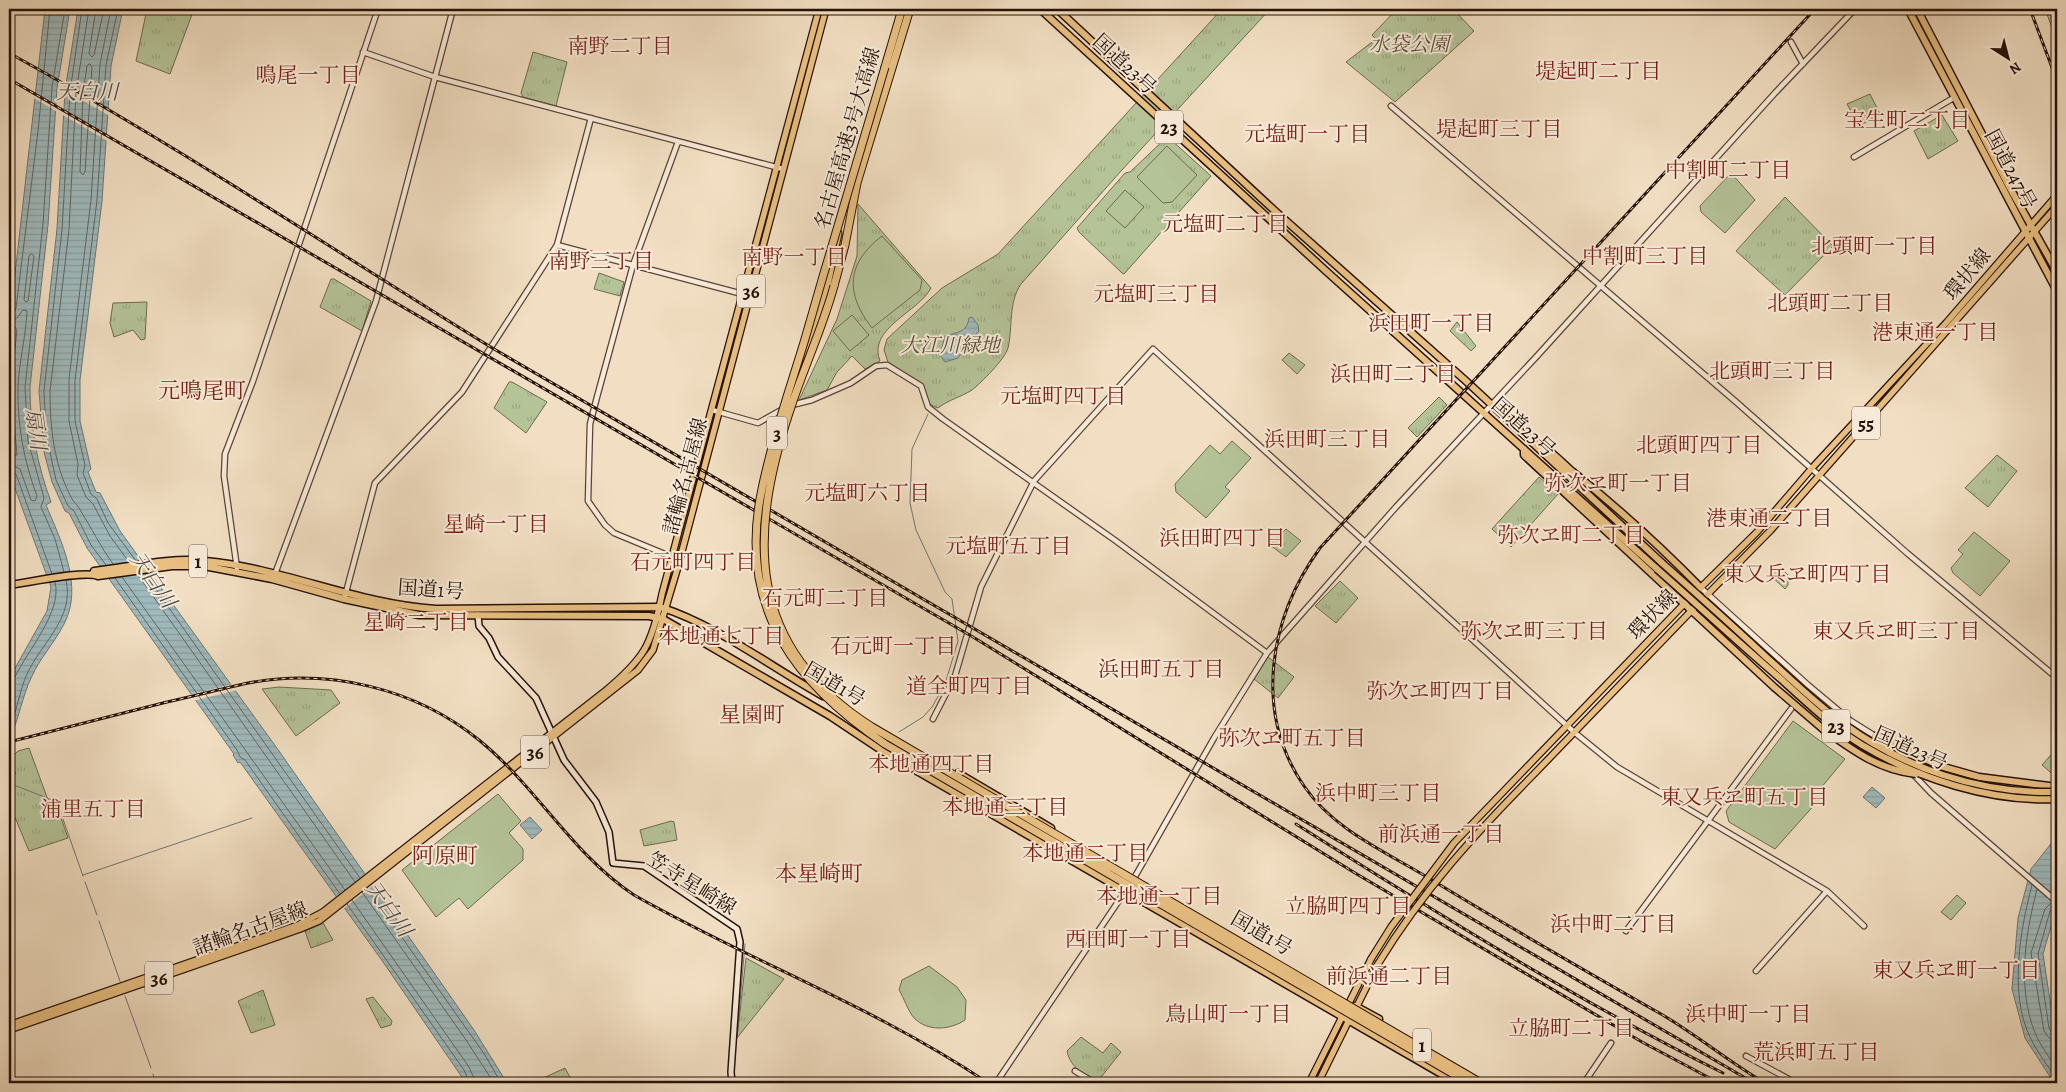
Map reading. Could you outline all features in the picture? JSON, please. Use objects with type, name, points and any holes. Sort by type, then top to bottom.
[{"type":"highway","name":"名古屋高速3号大高線","points":[[902,9],[764,483],[758,518],[759,571],[765,601],[778,635],[799,669],[828,701],[854,723],[909,759],[1469,1083]]},
{"type":"highway","name":"名古屋高速3号大高線","points":[[793,402],[822,326],[834,286],[845,245],[857,183],[910,9]]},
{"type":"highway","name":"国道23号","points":[[1040,9],[1268,218],[1727,632],[1832,723],[1861,744],[1922,774],[1982,792],[2019,798],[2057,798]]},
{"type":"highway","name":"国道23号","points":[[1057,9],[1275,211],[1492,405],[1815,700],[1859,735],[1888,752],[1939,774],[1976,784],[2012,790],[2057,792]]},
{"type":"highway","name":"国道247号","points":[[1908,9],[2017,217],[2034,230],[2057,272]]},
{"type":"highway","name":"国道247号","points":[[1918,9],[2028,227],[2030,237],[2057,291]]},
{"type":"highway","points":[[793,402],[827,284],[841,222],[884,76],[882,71]]},
{"type":"highway","name":"3","points":[[793,402],[770,485],[764,521],[765,574],[775,612],[791,646],[824,689],[859,718],[1481,1083]]},
{"type":"highway","points":[[1532,443],[1541,445],[1580,477],[1672,559],[1701,588]]},
{"type":"highway","points":[[1524,448],[1524,455],[1774,687],[1823,729],[1865,758],[1878,764],[1901,772],[1922,774]]},
{"type":"highway","name":"国道1号","points":[[9,585],[196,560],[275,574],[345,596],[405,607],[436,609],[663,608],[702,625],[1487,1083]]},
{"type":"highway","name":"国道1号","points":[[237,568],[418,615],[661,618],[830,716],[884,752],[1457,1083]]},
{"type":"highway","points":[[1875,736],[1940,766],[1979,777],[2057,788]]},
{"type":"highway","points":[[965,799],[979,795],[1173,908],[1196,924]]},
{"type":"main road","name":"諸輪名古屋線","points":[[663,608],[719,412],[776,167],[819,9]]},
{"type":"main road","name":"諸輪名古屋線","points":[[9,1030],[300,930],[320,921],[334,907],[554,734],[630,670],[642,656],[661,618],[672,557],[712,410],[783,169],[826,9]]},
{"type":"main road","name":"環状線","points":[[1309,1083],[1371,959],[1391,927],[1448,850],[1685,603],[1757,532],[1812,468],[1946,323],[2057,195]]},
{"type":"main road","name":"環状線","points":[[1318,1083],[1378,964],[1398,931],[1430,886],[1460,850],[1765,537],[2057,206]]},
{"type":"main road","name":"笠寺星崎線","points":[[478,615],[479,626],[489,638],[498,657],[536,698],[570,769],[596,802],[606,822],[613,863],[644,866],[737,929],[740,938],[731,1072],[732,1083]]},
{"type":"main road","name":"諸輪名古屋線","points":[[9,1026],[298,925],[334,907]]},
{"type":"street","points":[[237,568],[224,476],[225,454],[253,381],[378,9]]},
{"type":"street","points":[[275,574],[376,301],[453,9]]},
{"type":"street","points":[[996,1083],[1134,877],[1214,738],[1267,653],[1365,541],[1492,405],[1802,64],[1855,9]]},
{"type":"street","points":[[1791,42],[1802,64]]},
{"type":"street","points":[[363,52],[435,77],[783,169]]},
{"type":"street","points":[[1854,157],[1955,97]]},
{"type":"street","points":[[1391,106],[1819,474],[1907,553],[2057,678]]},
{"type":"street","points":[[345,596],[375,482],[462,392],[557,245],[591,118]]},
{"type":"street","points":[[672,557],[614,533],[605,525],[588,501],[590,424],[633,265],[678,142]]},
{"type":"street","points":[[557,245],[746,295]]},
{"type":"street","points":[[933,719],[952,683],[981,587],[1034,482],[1153,349],[1574,732],[1617,767],[1827,891],[1864,926]]},
{"type":"street","points":[[712,410],[758,423],[794,404],[812,400],[851,383],[876,366],[887,365],[921,386],[928,407],[943,419],[1192,595],[1267,653]]},
{"type":"street","points":[[1701,588],[1835,708],[1875,736],[1931,793],[2057,902]]},
{"type":"street","points":[[1626,931],[1791,709]]},
{"type":"street","points":[[1756,971],[1827,891]]},
{"type":"street","points":[[1584,1083],[1611,1043]]},
{"type":"street","points":[[1746,1056],[1796,1083]]},
{"type":"street","points":[[1074,1071],[1095,1083]]},
{"type":"green space","points":[[147,9],[194,9],[170,74],[136,61]]},
{"type":"green space","name":"大江川緑地","points":[[1222,9],[1270,9],[1121,171],[1021,284],[1012,307],[1008,348],[987,377],[972,390],[938,408],[931,405],[924,392],[923,384],[888,362],[884,350],[887,339],[942,288],[998,254]]},
{"type":"green space","name":"水袋公園","points":[[1397,9],[1453,9],[1474,31],[1395,102],[1346,62],[1376,39],[1372,35]]},
{"type":"green space","points":[[2045,9],[2057,9],[2057,41]]},
{"type":"green space","points":[[533,52],[567,62],[556,106],[523,97],[521,93]]},
{"type":"green space","points":[[1870,94],[1880,114],[1859,126],[1847,104]]},
{"type":"green space","points":[[1942,115],[1958,141],[1928,159],[1914,131]]},
{"type":"green space","points":[[1166,138],[1169,138],[1211,176],[1124,274],[1077,228],[1125,173],[1130,172]]},
{"type":"green space","points":[[1167,146],[1197,175],[1172,202],[1163,203],[1137,177]]},
{"type":"green space","points":[[1731,173],[1755,200],[1725,233],[1701,212],[1700,206]]},
{"type":"green space","points":[[1125,190],[1144,207],[1125,228],[1106,211]]},
{"type":"green space","points":[[1785,197],[1833,246],[1785,295],[1736,251]]},
{"type":"green space","points":[[858,204],[931,288],[925,297],[887,330],[881,339],[878,349],[880,361],[865,369],[852,356],[837,372],[827,390],[799,400],[837,319],[857,256]]},
{"type":"green space","points":[[882,236],[922,280],[920,290],[872,328],[857,303],[853,279],[861,257]]},
{"type":"green space","points":[[599,273],[624,282],[620,296],[594,289]]},
{"type":"green space","points":[[331,279],[371,301],[362,331],[320,307]]},
{"type":"green space","points":[[147,302],[145,339],[141,340],[133,330],[114,337],[110,323],[113,303]]},
{"type":"green space","points":[[852,315],[869,335],[850,351],[833,331]]},
{"type":"green space","points":[[1457,322],[1476,346],[1471,351],[1450,331]]},
{"type":"green space","points":[[1289,353],[1305,365],[1297,374],[1282,360]]},
{"type":"green space","points":[[509,382],[547,402],[526,433],[494,408]]},
{"type":"green space","points":[[1439,397],[1447,405],[1417,437],[1408,428]]},
{"type":"green space","points":[[1232,441],[1251,458],[1225,487],[1230,491],[1206,518],[1176,492],[1175,484],[1210,445],[1220,454]]},
{"type":"green space","points":[[1997,455],[2017,471],[1988,507],[1965,488]]},
{"type":"green space","points":[[1539,477],[1558,494],[1511,547],[1492,529]]},
{"type":"green space","points":[[1286,529],[1301,541],[1286,557],[1270,545]]},
{"type":"green space","points":[[1974,532],[2010,561],[1980,596],[1953,573],[1951,568],[1963,554],[1958,550]]},
{"type":"green space","points":[[1777,565],[1788,575],[1788,585],[1785,589],[1770,575]]},
{"type":"green space","points":[[1340,581],[1358,598],[1336,623],[1315,606]]},
{"type":"green space","points":[[1268,657],[1294,677],[1278,698],[1254,679]]},
{"type":"green space","points":[[279,687],[331,690],[340,703],[296,736],[262,689]]},
{"type":"green space","points":[[1793,721],[1845,759],[1820,789],[1825,793],[1775,849],[1729,822],[1726,811]]},
{"type":"green space","points":[[29,748],[48,800],[56,803],[68,838],[29,851],[9,803],[9,774],[12,777],[16,773],[9,764],[9,760],[18,751]]},
{"type":"green space","points":[[2057,748],[2057,778],[2042,765]]},
{"type":"green space","points":[[498,794],[521,821],[509,833],[523,849],[523,860],[468,909],[459,898],[436,917],[402,870]]},
{"type":"green space","points":[[671,821],[674,822],[677,840],[644,846],[640,830]]},
{"type":"green space","points":[[1957,895],[1966,903],[1951,920],[1941,912]]},
{"type":"green space","points":[[323,923],[333,940],[311,948],[305,931]]},
{"type":"green space","points":[[746,958],[784,979],[737,1038]]},
{"type":"green space","points":[[929,966],[957,987],[966,1000],[965,1020],[953,1026],[939,1028],[926,1026],[912,1015],[899,990],[902,980]]},
{"type":"green space","points":[[263,990],[275,1025],[251,1033],[238,1001]]},
{"type":"green space","points":[[373,997],[392,1021],[391,1025],[381,1028],[366,999]]},
{"type":"green space","points":[[1081,1037],[1103,1053],[1111,1043],[1121,1052],[1098,1081],[1078,1070],[1069,1057],[1067,1051]]},
{"type":"green space","points":[[565,1068],[573,1083],[535,1082]]},
{"type":"water","name":"扇川","points":[[45,9],[70,9],[57,88],[48,225],[30,387],[30,402],[35,445],[51,502],[46,505],[64,548],[71,579],[72,594],[70,609],[64,624],[32,676],[9,740],[9,679],[47,611],[51,587],[12,480],[9,465],[9,327]]},
{"type":"water","name":"天白川","points":[[78,9],[123,9],[111,66],[102,201],[80,380],[80,421],[91,469],[88,472],[96,492],[100,493],[120,531],[279,751],[474,1030],[507,1083],[466,1083],[383,962],[240,762],[238,763],[234,754],[87,548],[69,513],[65,511],[52,482],[44,452],[39,391],[57,229],[65,91]]},
{"type":"water","points":[[972,317],[978,325],[979,331],[974,336],[962,338],[959,344],[962,352],[958,358],[945,362],[940,355],[945,336],[964,329],[969,318]]},
{"type":"water","points":[[1872,787],[1885,798],[1876,808],[1863,797]]},
{"type":"water","points":[[530,817],[542,830],[532,839],[520,825]]},
{"type":"water","points":[[2057,836],[2057,906],[2043,954],[2054,1027],[2057,1032],[2057,1083],[2054,1083],[2025,1038],[2012,989],[2018,918],[2031,869]]},
{"type":"pier","points":[[63,83],[111,111],[110,116],[62,89]]},
{"type":"pier","points":[[33,92],[59,107],[59,113],[32,97]]},
{"type":"pier","points":[[62,108],[109,136],[109,142],[61,114]]},
{"type":"pier","points":[[233,684],[238,690],[192,701],[188,695]]},
{"type":"pier","points":[[366,873],[374,885],[342,910],[334,898]]},
{"type":"waterway","points":[[899,732],[923,717],[932,707],[945,684],[958,641],[952,599],[945,592],[916,530],[910,503],[912,449],[928,414]]},
{"type":"waterway","points":[[9,783],[57,802],[83,876]]},
{"type":"waterway","points":[[83,875],[252,818]]},
{"type":"waterway","points":[[85,882],[97,915]]},
{"type":"waterway","points":[[99,921],[120,981]]},
{"type":"waterway","points":[[737,1038],[745,944]]},
{"type":"waterway","points":[[125,996],[151,1068]]},
{"type":"waterway","points":[[153,1074],[156,1083]]},
{"type":"railway","points":[[1765,1083],[1674,1022],[1360,838],[1329,815],[1304,786],[1288,757],[1278,727],[1273,697],[1274,666],[1279,635],[1289,604],[1303,575],[1320,548],[1815,9]]},
{"type":"railway","points":[[2030,9],[2057,81]]},
{"type":"railway","points":[[9,53],[193,161],[494,349],[1754,1083]]},
{"type":"railway","points":[[9,79],[973,637],[1355,873],[1642,1042],[1719,1083]]},
{"type":"railway","points":[[9,742],[248,683],[279,679],[309,678],[340,681],[370,686],[399,695],[427,707],[454,722],[479,740],[519,778],[592,860],[634,895],[723,942],[902,1031],[988,1083]]},
{"type":"railway","points":[[1296,824],[1506,954],[1614,1016],[1723,1073]]},
{"type":"district","name":"南野二丁目","points":[[620,46]]},
{"type":"district","name":"堤起町二丁目","points":[[1598,71]]},
{"type":"district","name":"鳴尾一丁目","points":[[308,75]]},
{"type":"district","name":"宝生町二丁目","points":[[1907,120]]},
{"type":"district","name":"堤起町三丁目","points":[[1499,129]]},
{"type":"district","name":"元塩町一丁目","points":[[1307,134]]},
{"type":"district","name":"中割町二丁目","points":[[1728,170]]},
{"type":"district","name":"元塩町二丁目","points":[[1225,224]]},
{"type":"district","name":"北頭町一丁目","points":[[1874,246]]},
{"type":"district","name":"中割町三丁目","points":[[1645,256]]},
{"type":"district","name":"南野一丁目","points":[[794,257]]},
{"type":"district","name":"南野三丁目","points":[[601,261]]},
{"type":"district","name":"元塩町三丁目","points":[[1156,294]]},
{"type":"district","name":"北頭町二丁目","points":[[1830,303]]},
{"type":"district","name":"浜田町一丁目","points":[[1431,323]]},
{"type":"district","name":"港東通一丁目","points":[[1935,332]]},
{"type":"district","name":"北頭町三丁目","points":[[1772,371]]},
{"type":"district","name":"浜田町二丁目","points":[[1393,374]]},
{"type":"district","name":"元鳴尾町","points":[[202,390]]},
{"type":"district","name":"元塩町四丁目","points":[[1063,396]]},
{"type":"district","name":"浜田町三丁目","points":[[1327,439]]},
{"type":"district","name":"北頭町四丁目","points":[[1699,445]]},
{"type":"district","name":"弥次ヱ町一丁目","points":[[1618,483]]},
{"type":"district","name":"元塩町六丁目","points":[[867,493]]},
{"type":"district","name":"港東通二丁目","points":[[1769,518]]},
{"type":"district","name":"星崎一丁目","points":[[496,524]]},
{"type":"district","name":"弥次ヱ町二丁目","points":[[1571,535]]},
{"type":"district","name":"浜田町四丁目","points":[[1222,538]]},
{"type":"district","name":"元塩町五丁目","points":[[1008,546]]},
{"type":"district","name":"石元町四丁目","points":[[693,562]]},
{"type":"district","name":"東又兵ヱ町四丁目","points":[[1807,574]]},
{"type":"district","name":"石元町二丁目","points":[[825,598]]},
{"type":"district","name":"星崎二丁目","points":[[416,622]]},
{"type":"district","name":"弥次ヱ町三丁目","points":[[1534,631]]},
{"type":"district","name":"東又兵ヱ町三丁目","points":[[1896,631]]},
{"type":"district","name":"本地通七丁目","points":[[721,636]]},
{"type":"district","name":"石元町一丁目","points":[[893,646]]},
{"type":"district","name":"浜田町五丁目","points":[[1161,669]]},
{"type":"district","name":"道全町四丁目","points":[[969,686]]},
{"type":"district","name":"弥次ヱ町四丁目","points":[[1440,691]]},
{"type":"district","name":"星園町","points":[[752,714]]},
{"type":"district","name":"弥次ヱ町五丁目","points":[[1292,738]]},
{"type":"district","name":"本地通四丁目","points":[[931,764]]},
{"type":"district","name":"浜中町三丁目","points":[[1378,793]]},
{"type":"district","name":"東又兵ヱ町五丁目","points":[[1744,797]]},
{"type":"district","name":"本地通三丁目","points":[[1005,807]]},
{"type":"district","name":"浦里五丁目","points":[[93,809]]},
{"type":"district","name":"前浜通一丁目","points":[[1441,834]]},
{"type":"district","name":"本地通二丁目","points":[[1085,853]]},
{"type":"district","name":"阿原町","points":[[445,855]]},
{"type":"district","name":"本星崎町","points":[[819,873]]},
{"type":"district","name":"本地通一丁目","points":[[1159,896]]},
{"type":"district","name":"立脇町四丁目","points":[[1348,906]]},
{"type":"district","name":"浜中町二丁目","points":[[1613,924]]},
{"type":"district","name":"西田町一丁目","points":[[1128,939]]},
{"type":"district","name":"東又兵ヱ町一丁目","points":[[1956,970]]},
{"type":"district","name":"前浜通二丁目","points":[[1389,976]]},
{"type":"district","name":"鳥山町一丁目","points":[[1228,1014]]},
{"type":"district","name":"浜中町一丁目","points":[[1748,1014]]},
{"type":"district","name":"立脇町二丁目","points":[[1571,1028]]},
{"type":"district","name":"荒浜町五丁目","points":[[1816,1052]]}]
